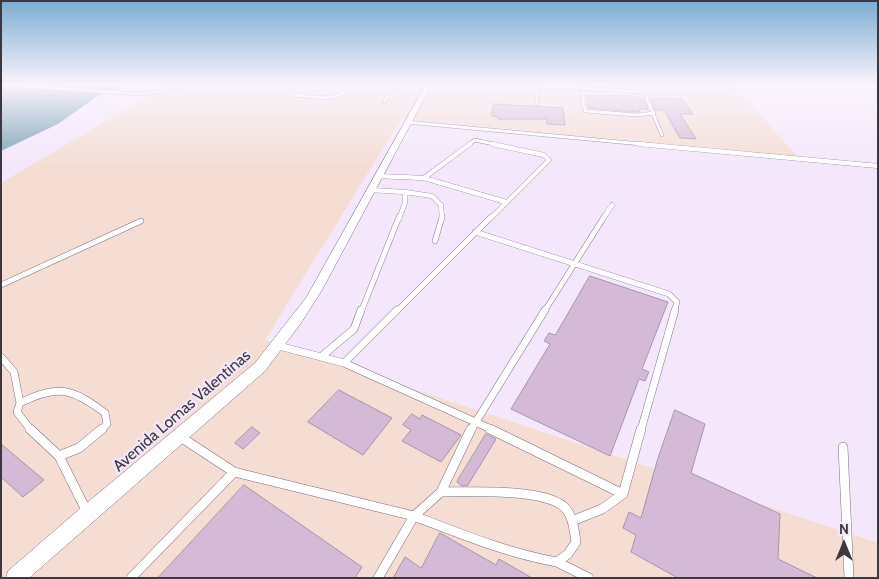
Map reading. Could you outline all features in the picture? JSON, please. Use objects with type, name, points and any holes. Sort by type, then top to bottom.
[{"type":"street","name":"Avenida Lomas Valentinas","points":[[15,578],[88,513],[260,367],[278,346],[316,291],[411,113]]},
{"type":"lane","points":[[611,113],[637,115],[654,113]]},
{"type":"lane","points":[[654,113],[662,135]]},
{"type":"lane","points":[[406,122],[878,166]]},
{"type":"lane","points":[[344,363],[549,160],[549,157],[475,140],[424,178]]},
{"type":"lane","points":[[377,176],[424,178],[506,202]]},
{"type":"lane","points":[[370,190],[432,196],[441,205],[442,220],[436,241]]},
{"type":"lane","points":[[322,356],[346,338],[357,322],[405,203],[405,192]]},
{"type":"lane","points":[[378,578],[414,516],[441,492],[475,421],[612,205]]},
{"type":"lane","points":[[1,285],[141,221]]},
{"type":"lane","points":[[475,232],[669,294],[677,302],[623,494],[602,509],[572,521]]},
{"type":"lane","points":[[278,346],[344,363],[475,421],[623,494]]},
{"type":"lane","points":[[1,357],[13,365],[20,403],[17,412],[25,424],[59,456],[88,513]]},
{"type":"lane","points":[[20,403],[50,389],[60,389],[79,394],[106,413],[107,424],[90,442],[70,453],[59,456]]},
{"type":"lane","points":[[178,436],[234,472],[414,516],[494,547],[528,557],[557,562],[588,578]]},
{"type":"lane","points":[[843,447],[849,578]]},
{"type":"lane","points":[[131,578],[234,472]]},
{"type":"lane","points":[[441,492],[505,493],[544,497],[563,505],[572,521],[576,542],[568,554],[557,562]]},
{"type":"shaded area","points":[[119,113],[758,113],[797,156],[401,119],[265,340],[878,543],[878,578],[1,578],[1,183]]},
{"type":"water","points":[[1,113],[74,113],[58,124],[1,151]]},
{"type":"building","points":[[492,113],[564,113],[565,125],[547,124],[547,119],[498,119],[498,117],[492,116]]},
{"type":"building","points":[[666,113],[693,114],[680,114],[696,139],[680,138]]},
{"type":"building","points":[[590,276],[668,302],[642,369],[649,372],[645,381],[639,379],[610,456],[511,409],[550,344],[544,341],[549,333],[555,335]]},
{"type":"building","points":[[339,390],[392,418],[363,455],[308,422]]},
{"type":"building","points":[[675,410],[705,424],[691,473],[780,514],[778,559],[817,578],[678,578],[631,552],[636,535],[623,528],[629,512],[641,518],[658,458]]},
{"type":"building","points":[[412,414],[420,419],[422,415],[461,435],[441,462],[402,441],[411,430],[403,425]]},
{"type":"building","points":[[252,427],[260,433],[243,449],[235,443]]},
{"type":"building","points":[[486,434],[496,439],[468,485],[462,486],[457,482]]},
{"type":"building","points":[[1,444],[44,480],[23,497],[1,477]]},
{"type":"building","points":[[244,485],[362,567],[355,578],[158,578]]},
{"type":"building","points":[[440,533],[496,565],[499,559],[532,578],[393,578],[405,557],[421,568]]}]
